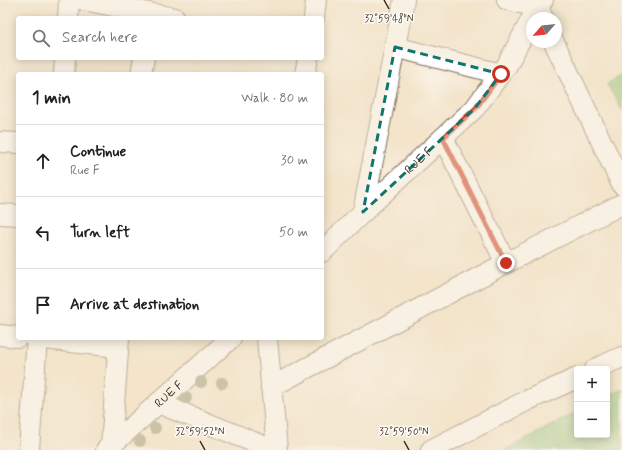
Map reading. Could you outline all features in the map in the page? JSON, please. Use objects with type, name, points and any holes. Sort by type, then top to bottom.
[{"type":"street","points":[[68,16],[69,0]]},
{"type":"street","points":[[83,0],[154,11],[169,16]]},
{"type":"street","points":[[314,16],[316,0]]},
{"type":"street","points":[[363,212],[404,0]]},
{"type":"street","points":[[507,0],[541,8]]},
{"type":"street","name":"RUE F","points":[[324,250],[476,108],[501,74],[541,8]]},
{"type":"street","points":[[395,47],[501,74]]},
{"type":"street","points":[[557,48],[622,185]]},
{"type":"street","points":[[65,60],[65,72]]},
{"type":"street","points":[[141,72],[144,60]]},
{"type":"street","points":[[305,72],[308,60]]},
{"type":"street","points":[[443,138],[506,263]]},
{"type":"street","points":[[0,142],[16,143]]},
{"type":"street","points":[[271,387],[506,263],[622,204]]},
{"type":"street","points":[[0,214],[16,216]]},
{"type":"street","points":[[0,335],[16,337]]},
{"type":"street","points":[[29,450],[37,340]]},
{"type":"street","points":[[69,340],[118,343],[108,448]]},
{"type":"street","name":"RUE F","points":[[108,448],[229,340]]},
{"type":"street","points":[[267,340],[277,450]]},
{"type":"street","points":[[602,366],[622,357]]},
{"type":"street","points":[[431,450],[526,401],[574,379]]},
{"type":"street","points":[[158,403],[273,450]]},
{"type":"highlighted area","points":[[395,47],[501,74],[475,108],[363,212]]},
{"type":"green space","points":[[622,75],[622,110],[607,84]]},
{"type":"green space","points":[[622,389],[622,450],[505,450],[574,414],[574,438],[610,438],[610,395]]},
{"type":"route","points":[[501,74],[476,108],[443,138],[506,263]]}]
